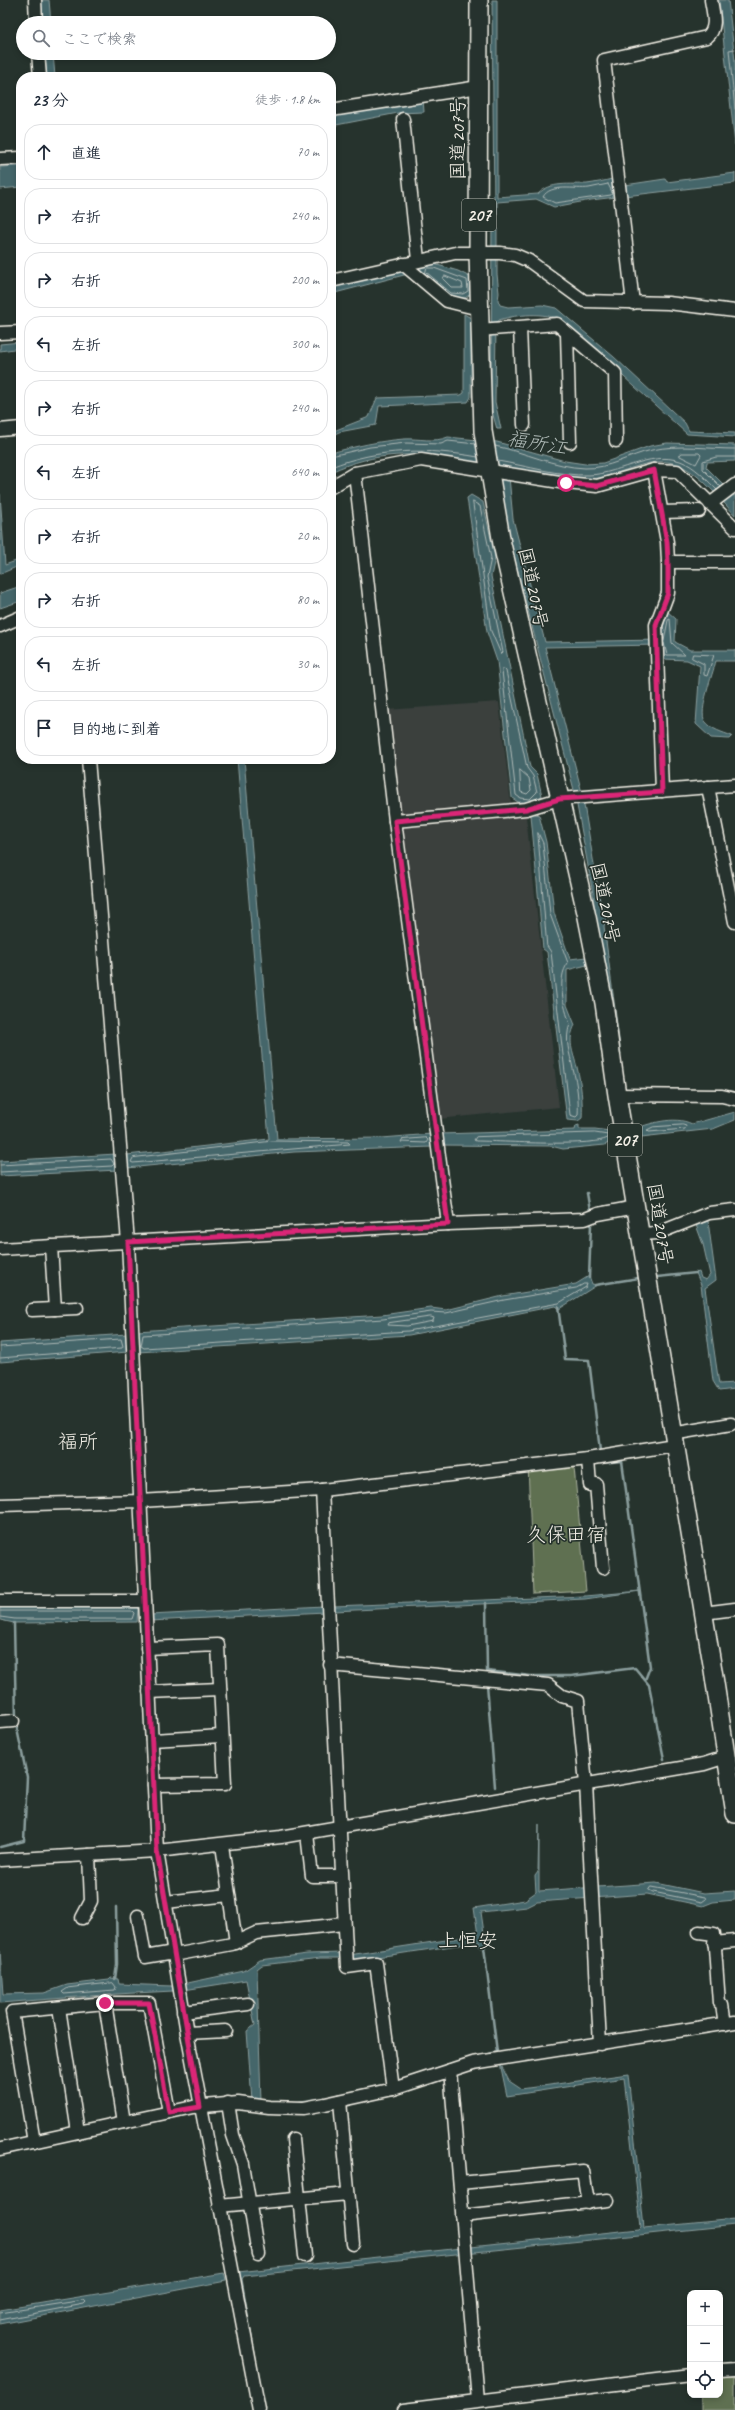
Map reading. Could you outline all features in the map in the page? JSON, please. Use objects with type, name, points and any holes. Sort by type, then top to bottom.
[{"type":"highway","name":"国道207号","points":[[480,0],[479,87],[489,252],[479,309],[489,330],[483,431],[488,470],[502,544],[565,798],[601,987],[616,1095],[636,1207],[735,1812]]},
{"type":"street","points":[[34,0],[35,16]]},
{"type":"street","points":[[633,303],[604,60],[707,37],[712,33],[714,27],[711,0]]},
{"type":"street","points":[[39,60],[40,72]]},
{"type":"street","points":[[336,109],[479,87]]},
{"type":"street","points":[[404,119],[418,260]]},
{"type":"street","points":[[0,158],[16,158]]},
{"type":"street","points":[[336,280],[418,260],[455,253],[489,252],[515,255],[529,261],[584,301],[668,303],[735,312]]},
{"type":"street","points":[[403,264],[446,301],[479,309]]},
{"type":"street","points":[[489,330],[557,324],[567,332],[615,374],[616,441]]},
{"type":"street","points":[[520,328],[524,425]]},
{"type":"street","points":[[0,333],[16,332]]},
{"type":"street","points":[[567,332],[570,442]]},
{"type":"street","points":[[0,430],[16,428]]},
{"type":"street","points":[[336,484],[355,473],[421,460],[566,483],[597,486],[654,470],[677,471],[735,528]]},
{"type":"street","points":[[654,470],[667,542],[668,562],[668,593],[656,625],[662,792]]},
{"type":"street","points":[[355,473],[395,821],[448,1224]]},
{"type":"street","points":[[710,504],[735,485]]},
{"type":"street","points":[[662,512],[699,511]]},
{"type":"street","points":[[668,562],[735,562]]},
{"type":"street","points":[[0,626],[16,620]]},
{"type":"street","points":[[88,764],[128,1242],[157,1851],[200,2107],[259,2410]]},
{"type":"street","points":[[395,821],[532,807],[565,798],[662,792],[735,784]]},
{"type":"street","points":[[708,787],[732,889],[735,922]]},
{"type":"street","points":[[616,1095],[722,1096],[735,1099]]},
{"type":"street","points":[[0,1249],[448,1224],[585,1219],[598,1214],[636,1207]]},
{"type":"street","points":[[640,1234],[658,1233],[709,1213],[735,1210]]},
{"type":"street","points":[[51,1246],[54,1309]]},
{"type":"street","points":[[32,1310],[77,1308]]},
{"type":"street","points":[[0,1505],[140,1501],[322,1490],[588,1459],[673,1440],[731,1424]]},
{"type":"street","points":[[588,1459],[590,1484],[596,1484],[604,1568]]},
{"type":"street","points":[[322,1490],[338,1828],[347,1967],[376,1963],[393,2089]]},
{"type":"street","points":[[0,1602],[145,1601]]},
{"type":"street","points":[[703,1613],[735,1609]]},
{"type":"street","points":[[147,1648],[218,1645],[224,1784],[154,1785]]},
{"type":"street","points":[[330,1665],[548,1685],[562,1696],[578,1701],[586,1784],[600,2044]]},
{"type":"street","points":[[150,1692],[220,1689]]},
{"type":"street","points":[[0,1722],[13,1721]]},
{"type":"street","points":[[152,1740],[222,1736]]},
{"type":"street","points":[[0,1860],[157,1851],[222,1845],[307,1834],[704,1764],[726,1757]]},
{"type":"street","points":[[307,1834],[312,1876],[341,1876]]},
{"type":"street","points":[[222,1845],[236,1942]]},
{"type":"street","points":[[82,1918],[91,1901],[89,1855]]},
{"type":"street","points":[[166,1902],[229,1895]]},
{"type":"street","points":[[138,1916],[145,1957],[174,1954],[236,1942],[256,1933],[344,1924]]},
{"type":"street","points":[[0,2149],[169,2112],[200,2107],[228,2104],[304,2108],[393,2089],[450,2070],[494,2059],[600,2044],[730,2017],[720,2003],[714,1934],[699,1932]]},
{"type":"street","points":[[714,1943],[735,1943]]},
{"type":"street","points":[[105,2003],[124,2122]]},
{"type":"street","points":[[34,2142],[12,2012],[105,2003],[149,2003],[169,2112]]},
{"type":"street","points":[[183,2012],[248,2004]]},
{"type":"street","points":[[59,2008],[78,2132]]},
{"type":"street","points":[[187,2033],[226,2031]]},
{"type":"street","points":[[450,2070],[478,2400]]},
{"type":"street","points":[[340,2101],[353,2244]]},
{"type":"street","points":[[228,2104],[233,2135],[243,2164],[258,2254]]},
{"type":"street","points":[[293,2139],[305,2256]]},
{"type":"street","points":[[460,2183],[583,2171],[588,2202]]},
{"type":"street","points":[[219,2206],[348,2194]]},
{"type":"street","points":[[462,2216],[608,2200]]},
{"type":"street","points":[[723,2371],[735,2370]]},
{"type":"street","points":[[403,2410],[687,2375]]},
{"type":"shaded area","points":[[499,702],[511,804],[526,817],[559,1107],[438,1119],[386,710]]},
{"type":"green space","points":[[573,1457],[586,1591],[533,1594],[528,1463]]},
{"type":"green space","points":[[735,2375],[735,2410],[701,2410],[701,2398],[723,2398],[723,2376]]},
{"type":"water","points":[[41,0],[49,0],[50,16],[42,16]]},
{"type":"water","points":[[492,0],[497,0],[497,197],[538,194],[555,185],[587,184],[612,179],[625,187],[625,185],[665,179],[667,182],[735,173],[735,183],[591,200],[554,207],[536,199],[497,202],[497,274],[499,293],[498,300],[500,305],[508,307],[542,305],[556,308],[614,357],[685,423],[689,431],[735,433],[735,437],[687,434],[561,320],[554,317],[539,315],[522,315],[506,318],[499,320],[496,326],[495,402],[501,429],[497,429],[491,408],[492,218],[494,209]]},
{"type":"water","points":[[719,0],[728,0],[735,61],[735,145]]},
{"type":"water","points":[[46,60],[54,60],[55,72],[47,72]]},
{"type":"water","points":[[423,99],[424,112],[398,113],[336,125],[336,114]]},
{"type":"water","points":[[16,166],[16,187],[0,189],[0,167]]},
{"type":"water","points":[[434,264],[458,271],[472,278],[472,293],[465,298],[449,297],[421,273],[404,275],[336,293],[336,286],[415,265]]},
{"type":"water","points":[[464,314],[471,318],[471,397],[468,402],[379,406],[376,425],[336,434],[336,430],[369,417],[377,398],[461,395],[464,393]]},
{"type":"water","points":[[16,342],[16,349],[0,351],[0,344]]},
{"type":"water","points":[[448,437],[497,442],[565,461],[585,464],[603,463],[650,446],[667,443],[735,445],[735,461],[707,462],[706,467],[735,496],[735,515],[715,492],[699,478],[673,463],[662,462],[641,465],[609,476],[587,479],[555,477],[459,459],[428,455],[396,455],[364,460],[336,470],[336,452],[386,441],[404,439],[443,439]]},
{"type":"water","points":[[499,477],[509,477],[513,519],[545,642],[660,640],[667,611],[676,619],[675,642],[690,650],[735,650],[735,661],[716,661],[703,710],[705,721],[714,729],[732,736],[729,739],[711,738],[696,724],[700,666],[687,660],[663,659],[660,645],[545,647],[582,793],[600,901],[603,903],[606,921],[604,926],[621,1054],[617,1060],[599,949],[593,894],[575,794],[512,548]]},
{"type":"water","points":[[0,494],[5,565],[16,561],[16,567],[0,574]]},
{"type":"water","points":[[471,495],[483,502],[495,558],[491,576],[530,767],[537,774],[542,796],[534,800],[535,814],[539,815],[546,842],[554,913],[570,959],[586,957],[587,965],[567,970],[567,1005],[575,1025],[571,1036],[572,1052],[577,1067],[582,1099],[582,1118],[578,1121],[567,1120],[547,952],[543,949],[531,815],[528,803],[518,802],[512,798],[497,661],[487,632],[467,498]]},
{"type":"water","points":[[16,588],[16,603],[0,608],[0,593]]},
{"type":"water","points":[[237,764],[244,764],[277,1139],[382,1138],[432,1134],[432,1147],[294,1152],[127,1168],[127,1155],[269,1139]]},
{"type":"water","points":[[735,1112],[735,1120],[713,1129],[632,1138],[631,1130],[653,1123],[677,1120],[692,1124]]},
{"type":"water","points":[[579,1125],[579,1129],[595,1129],[617,1132],[618,1137],[605,1145],[563,1149],[551,1146],[441,1145],[440,1134],[575,1130],[576,1126]]},
{"type":"water","points":[[116,1154],[118,1170],[0,1176],[0,1161]]},
{"type":"water","points":[[708,1221],[716,1280],[705,1288],[719,1384],[735,1383],[735,1389],[719,1391],[713,1381],[701,1285],[696,1273],[699,1272],[701,1278],[706,1280],[710,1275],[703,1244],[696,1225]]},
{"type":"water","points":[[589,1276],[592,1284],[597,1285],[559,1309],[555,1306],[409,1335],[138,1352],[137,1331],[382,1315],[431,1308],[446,1310],[503,1296],[576,1284]]},
{"type":"water","points":[[127,1334],[128,1352],[0,1362],[0,1343]]},
{"type":"water","points":[[640,1591],[585,1599],[334,1611],[334,1606],[585,1596]]},
{"type":"water","points":[[324,1606],[325,1612],[150,1621],[150,1615]]},
{"type":"water","points":[[0,1607],[138,1607],[137,1622],[14,1623],[0,1620]]},
{"type":"water","points":[[539,1824],[539,1891],[656,1883],[704,1893],[735,1891],[735,1900],[713,1902],[703,1906],[647,1894],[537,1902],[527,1907],[481,1912],[486,1947],[480,1948],[479,1942],[350,1961],[349,1955],[478,1935],[474,1908],[525,1900],[536,1892],[535,1876],[538,1872]]},
{"type":"water","points":[[0,1951],[3,1994],[44,1993],[67,1985],[109,1980],[111,1978],[118,1979],[119,1984],[172,1986],[173,1991],[0,2003]]},
{"type":"water","points":[[343,1953],[343,1958],[320,1958],[262,1965],[257,1969],[261,2102],[252,2101],[247,2031],[255,2025],[246,1980],[184,1990],[183,1984],[244,1971],[260,1960],[307,1954]]},
{"type":"water","points":[[500,2063],[509,2081],[521,2089],[628,2074],[644,2228],[735,2219],[735,2225],[244,2276],[242,2279],[265,2410],[238,2272],[639,2229],[641,2227],[624,2078],[507,2096]]},
{"type":"water","points":[[224,2273],[226,2281],[0,2324],[0,2310]]},
{"type":"waterway","points":[[587,1193],[590,1211]]},
{"type":"waterway","points":[[589,1278],[591,1224]]},
{"type":"waterway","points":[[657,1277],[696,1273]]},
{"type":"waterway","points":[[595,1285],[639,1278]]},
{"type":"waterway","points":[[558,1306],[565,1359],[589,1360],[600,1451]]},
{"type":"waterway","points":[[601,1463],[622,1461],[650,1667],[645,1680]]},
{"type":"waterway","points":[[486,1603],[487,1671],[531,1676],[571,1676],[635,1668],[649,1685],[664,1759]]},
{"type":"waterway","points":[[14,1623],[16,1719]]},
{"type":"waterway","points":[[487,1684],[495,1787]]},
{"type":"waterway","points":[[0,1847],[24,1841],[27,1777],[16,1724]]},
{"type":"waterway","points":[[115,1979],[117,1964],[116,1907]]},
{"type":"waterway","points":[[481,2056],[497,2052],[484,1947]]},
{"type":"waterway","points":[[435,2069],[468,2059]]},
{"type":"waterway","points":[[299,2102],[319,2099]]},
{"type":"district","name":"福所","points":[[78,1441]]},
{"type":"district","name":"久保田宿","points":[[566,1534]]},
{"type":"district","name":"上恒安","points":[[468,1940]]},
{"type":"route","points":[[105,2003],[149,2003],[169,2112],[200,2107],[157,1851],[128,1242],[448,1224],[395,821],[526,809],[559,799],[662,792],[656,625],[660,609],[668,593],[668,562],[667,542],[654,470],[597,486],[566,483]]},
{"type":"water label","name":"福所江","points":[[537,443]]}]
